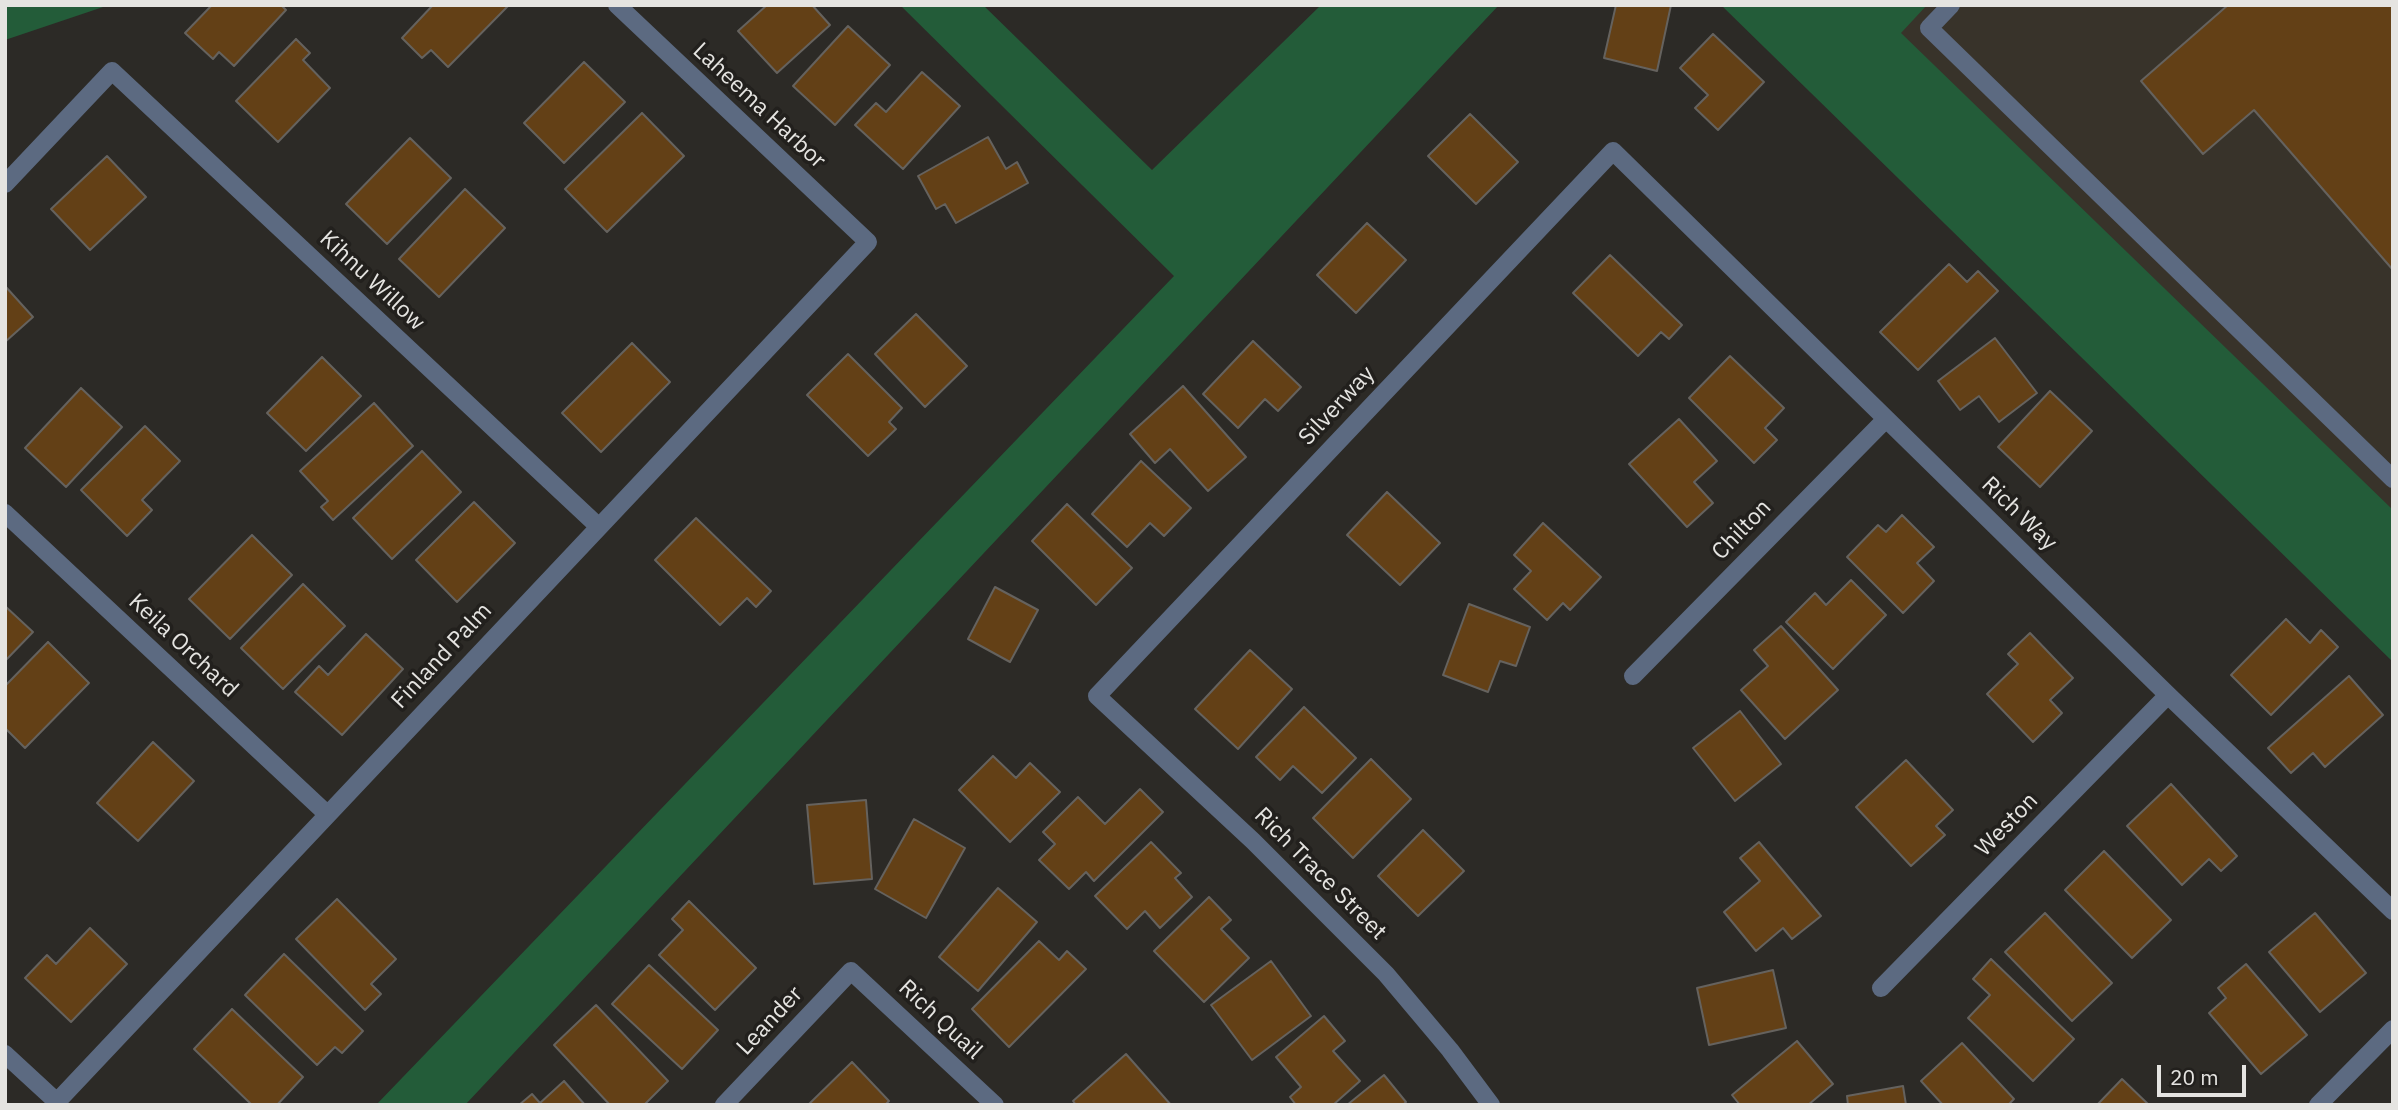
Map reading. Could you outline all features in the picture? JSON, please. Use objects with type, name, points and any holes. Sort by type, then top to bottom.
[{"type":"street","name":"Laheema Harbor","points":[[617,5],[868,242]]},
{"type":"street","points":[[1951,5],[1929,28],[2393,479]]},
{"type":"street","name":"Kihnu Willow","points":[[5,184],[112,71],[598,526]]},
{"type":"street","name":"Rich Way","points":[[1613,151],[2168,695],[2393,911]]},
{"type":"street","name":"Silverway","points":[[1097,696],[1613,151]]},
{"type":"street","name":"Finland Palm","points":[[55,1103],[868,242]]},
{"type":"street","name":"Chilton","points":[[1633,676],[1886,419]]},
{"type":"street","name":"Keila Orchard","points":[[5,513],[327,814]]},
{"type":"street","name":"Weston","points":[[1881,988],[2168,695]]},
{"type":"street","name":"Rich Trace Street","points":[[1097,696],[1253,841],[1386,974],[1450,1050],[1491,1105]]},
{"type":"street","name":"Leander","points":[[724,1105],[851,971]]},
{"type":"street","name":"Rich Quail","points":[[851,971],[995,1105]]},
{"type":"street","points":[[2318,1105],[2393,1029]]},
{"type":"street","points":[[5,1054],[55,1103]]},
{"type":"shaded area","points":[[1821,5],[2393,5],[2393,636]]},
{"type":"green space","points":[[5,5],[109,5],[5,40]]},
{"type":"green space","points":[[900,5],[983,5],[1152,170],[1321,5],[1499,5],[465,1105],[376,1105],[1174,276]]},
{"type":"green space","points":[[1721,5],[1927,5],[1901,33],[2393,510],[2393,662]]},
{"type":"building","points":[[212,5],[281,5],[286,10],[234,66],[219,52],[213,59],[185,33]]},
{"type":"building","points":[[433,5],[509,5],[448,67],[431,50],[422,58],[402,38]]},
{"type":"building","points":[[767,5],[812,5],[830,25],[777,73],[738,31]]},
{"type":"building","points":[[1616,5],[1671,5],[1657,71],[1604,58]]},
{"type":"building","points":[[2228,5],[2393,5],[2393,270],[2254,110],[2203,154],[2141,81]]},
{"type":"building","points":[[848,26],[890,65],[835,125],[793,86]]},
{"type":"building","points":[[1713,34],[1764,82],[1718,130],[1695,108],[1708,95],[1680,68]]},
{"type":"building","points":[[296,39],[310,53],[303,60],[330,88],[278,142],[236,101]]},
{"type":"building","points":[[584,62],[625,102],[564,163],[524,123]]},
{"type":"building","points":[[922,72],[960,106],[903,169],[855,125],[876,103],[886,112]]},
{"type":"building","points":[[642,113],[684,156],[607,232],[565,189]]},
{"type":"building","points":[[1470,114],[1518,162],[1476,204],[1428,156]]},
{"type":"building","points":[[988,137],[1006,169],[1017,162],[1028,183],[956,223],[945,204],[936,209],[918,176]]},
{"type":"building","points":[[410,138],[451,178],[387,244],[346,204]]},
{"type":"building","points":[[107,156],[146,197],[90,250],[51,209]]},
{"type":"building","points":[[465,189],[505,228],[439,297],[399,259]]},
{"type":"building","points":[[1367,223],[1406,260],[1356,313],[1317,275]]},
{"type":"building","points":[[1610,255],[1682,325],[1669,339],[1661,332],[1638,356],[1573,293]]},
{"type":"building","points":[[1949,264],[1967,282],[1978,271],[1998,291],[1918,370],[1880,332]]},
{"type":"building","points":[[5,286],[33,317],[5,342]]},
{"type":"building","points":[[916,314],[967,366],[925,407],[875,354]]},
{"type":"building","points":[[1995,338],[2037,393],[1999,422],[1979,396],[1960,410],[1938,381]]},
{"type":"building","points":[[1253,341],[1301,387],[1278,411],[1265,399],[1238,428],[1203,394]]},
{"type":"building","points":[[632,343],[670,382],[601,452],[562,413]]},
{"type":"building","points":[[848,354],[902,408],[889,422],[896,429],[868,456],[807,395]]},
{"type":"building","points":[[1730,356],[1784,408],[1765,428],[1777,440],[1754,463],[1689,398]]},
{"type":"building","points":[[322,357],[361,396],[306,451],[267,413]]},
{"type":"building","points":[[1183,386],[1246,457],[1208,491],[1170,449],[1155,463],[1130,434]]},
{"type":"building","points":[[81,388],[122,427],[66,487],[25,448]]},
{"type":"building","points":[[2050,391],[2092,431],[2040,487],[1998,447]]},
{"type":"building","points":[[374,403],[413,446],[333,520],[321,507],[328,501],[300,471]]},
{"type":"building","points":[[1679,419],[1717,461],[1694,482],[1713,503],[1687,527],[1629,464]]},
{"type":"building","points":[[145,426],[180,461],[142,500],[152,510],[127,536],[81,490]]},
{"type":"building","points":[[422,451],[461,492],[392,559],[353,518]]},
{"type":"building","points":[[1141,461],[1191,508],[1164,536],[1150,523],[1127,547],[1092,514]]},
{"type":"building","points":[[1387,492],[1440,543],[1400,585],[1347,535]]},
{"type":"building","points":[[474,502],[515,543],[457,602],[416,560]]},
{"type":"building","points":[[1067,504],[1132,568],[1096,605],[1032,541]]},
{"type":"building","points":[[1902,515],[1934,547],[1917,563],[1934,581],[1903,613],[1847,557],[1878,525],[1886,532]]},
{"type":"building","points":[[696,518],[771,591],[756,607],[747,598],[720,625],[655,560]]},
{"type":"building","points":[[1543,523],[1601,577],[1570,610],[1563,603],[1547,620],[1514,589],[1531,571],[1514,555]]},
{"type":"building","points":[[252,535],[292,575],[230,639],[189,599]]},
{"type":"building","points":[[1851,580],[1886,615],[1833,669],[1786,622],[1815,593],[1826,605]]},
{"type":"building","points":[[303,584],[345,626],[283,689],[241,648]]},
{"type":"building","points":[[995,587],[1038,610],[1010,662],[968,639]]},
{"type":"building","points":[[1469,604],[1530,627],[1516,666],[1500,661],[1488,692],[1443,675]]},
{"type":"building","points":[[5,606],[33,632],[5,661]]},
{"type":"building","points":[[2286,619],[2310,643],[2321,630],[2338,647],[2271,715],[2231,675]]},
{"type":"building","points":[[1781,626],[1838,690],[1785,739],[1741,690],[1768,666],[1754,650]]},
{"type":"building","points":[[2030,633],[2073,678],[2050,700],[2062,713],[2033,742],[1987,694],[2018,664],[2008,654]]},
{"type":"building","points":[[366,634],[403,669],[342,735],[295,692],[319,666],[328,675]]},
{"type":"building","points":[[48,642],[89,683],[25,748],[5,728],[5,686]]},
{"type":"building","points":[[1250,650],[1292,689],[1238,749],[1195,709]]},
{"type":"building","points":[[2349,676],[2383,715],[2325,767],[2313,753],[2291,773],[2268,748]]},
{"type":"building","points":[[1304,707],[1356,758],[1322,793],[1293,766],[1280,780],[1256,757]]},
{"type":"building","points":[[1740,711],[1781,764],[1735,801],[1693,748]]},
{"type":"building","points":[[153,742],[194,781],[138,841],[97,803]]},
{"type":"building","points":[[993,756],[1016,778],[1030,763],[1060,792],[1010,842],[959,790]]},
{"type":"building","points":[[1371,759],[1411,799],[1353,858],[1313,818]]},
{"type":"building","points":[[1906,760],[1953,810],[1936,826],[1945,835],[1911,866],[1856,807]]},
{"type":"building","points":[[2171,784],[2237,856],[2221,871],[2209,859],[2182,885],[2127,826]]},
{"type":"building","points":[[1140,789],[1163,812],[1094,881],[1086,872],[1069,889],[1039,860],[1055,844],[1043,832],[1078,797],[1105,824]]},
{"type":"building","points":[[866,800],[872,879],[814,884],[807,805]]},
{"type":"building","points":[[914,819],[965,848],[926,918],[875,889]]},
{"type":"building","points":[[1423,830],[1464,871],[1418,916],[1378,876]]},
{"type":"building","points":[[1151,842],[1181,873],[1175,878],[1192,897],[1160,928],[1145,911],[1127,929],[1095,896]]},
{"type":"building","points":[[1759,842],[1821,916],[1792,939],[1783,928],[1756,951],[1724,912],[1760,881],[1740,858]]},
{"type":"building","points":[[2104,851],[2171,920],[2132,958],[2065,890]]},
{"type":"building","points":[[998,888],[1037,922],[978,991],[939,957]]},
{"type":"building","points":[[1209,897],[1231,920],[1221,929],[1249,958],[1204,1002],[1154,951]]},
{"type":"building","points":[[337,899],[396,959],[371,984],[381,994],[365,1010],[296,939]]},
{"type":"building","points":[[689,901],[756,968],[715,1010],[659,955],[683,930],[672,919]]},
{"type":"building","points":[[2045,913],[2112,983],[2072,1021],[2005,952]]},
{"type":"building","points":[[2315,913],[2366,973],[2320,1012],[2269,952]]},
{"type":"building","points":[[90,928],[127,964],[71,1022],[25,978],[47,955],[56,964]]},
{"type":"building","points":[[1039,941],[1059,960],[1067,951],[1086,969],[1009,1047],[972,1009]]},
{"type":"building","points":[[284,954],[363,1031],[342,1053],[335,1047],[317,1065],[245,995]]},
{"type":"building","points":[[1991,959],[2074,1039],[2033,1081],[1968,1018],[1990,995],[1973,979]]},
{"type":"building","points":[[1271,961],[1311,1016],[1252,1060],[1211,1005]]},
{"type":"building","points":[[2246,964],[2307,1035],[2261,1074],[2209,1013],[2226,998],[2218,988]]},
{"type":"building","points":[[649,965],[718,1030],[682,1069],[612,1004]]},
{"type":"building","points":[[1773,970],[1786,1028],[1709,1045],[1697,988]]},
{"type":"building","points":[[596,1005],[668,1081],[644,1105],[610,1105],[554,1045]]},
{"type":"building","points":[[232,1009],[303,1077],[277,1105],[252,1105],[194,1049]]},
{"type":"building","points":[[1324,1016],[1345,1041],[1333,1051],[1360,1081],[1333,1105],[1296,1105],[1290,1097],[1301,1087],[1276,1057]]},
{"type":"building","points":[[1797,1041],[1833,1084],[1808,1105],[1740,1105],[1732,1095]]},
{"type":"building","points":[[1962,1043],[2014,1099],[2008,1105],[1943,1105],[1921,1081]]},
{"type":"building","points":[[1126,1054],[1171,1105],[1076,1105],[1073,1101]]},
{"type":"building","points":[[852,1062],[889,1101],[885,1105],[808,1105]]},
{"type":"building","points":[[1384,1075],[1406,1102],[1403,1105],[1347,1105]]},
{"type":"building","points":[[2122,1079],[2149,1105],[2097,1105]]},
{"type":"building","points":[[564,1081],[585,1105],[519,1105],[532,1094],[540,1103]]},
{"type":"building","points":[[1903,1086],[1906,1105],[1848,1105],[1847,1096]]}]
